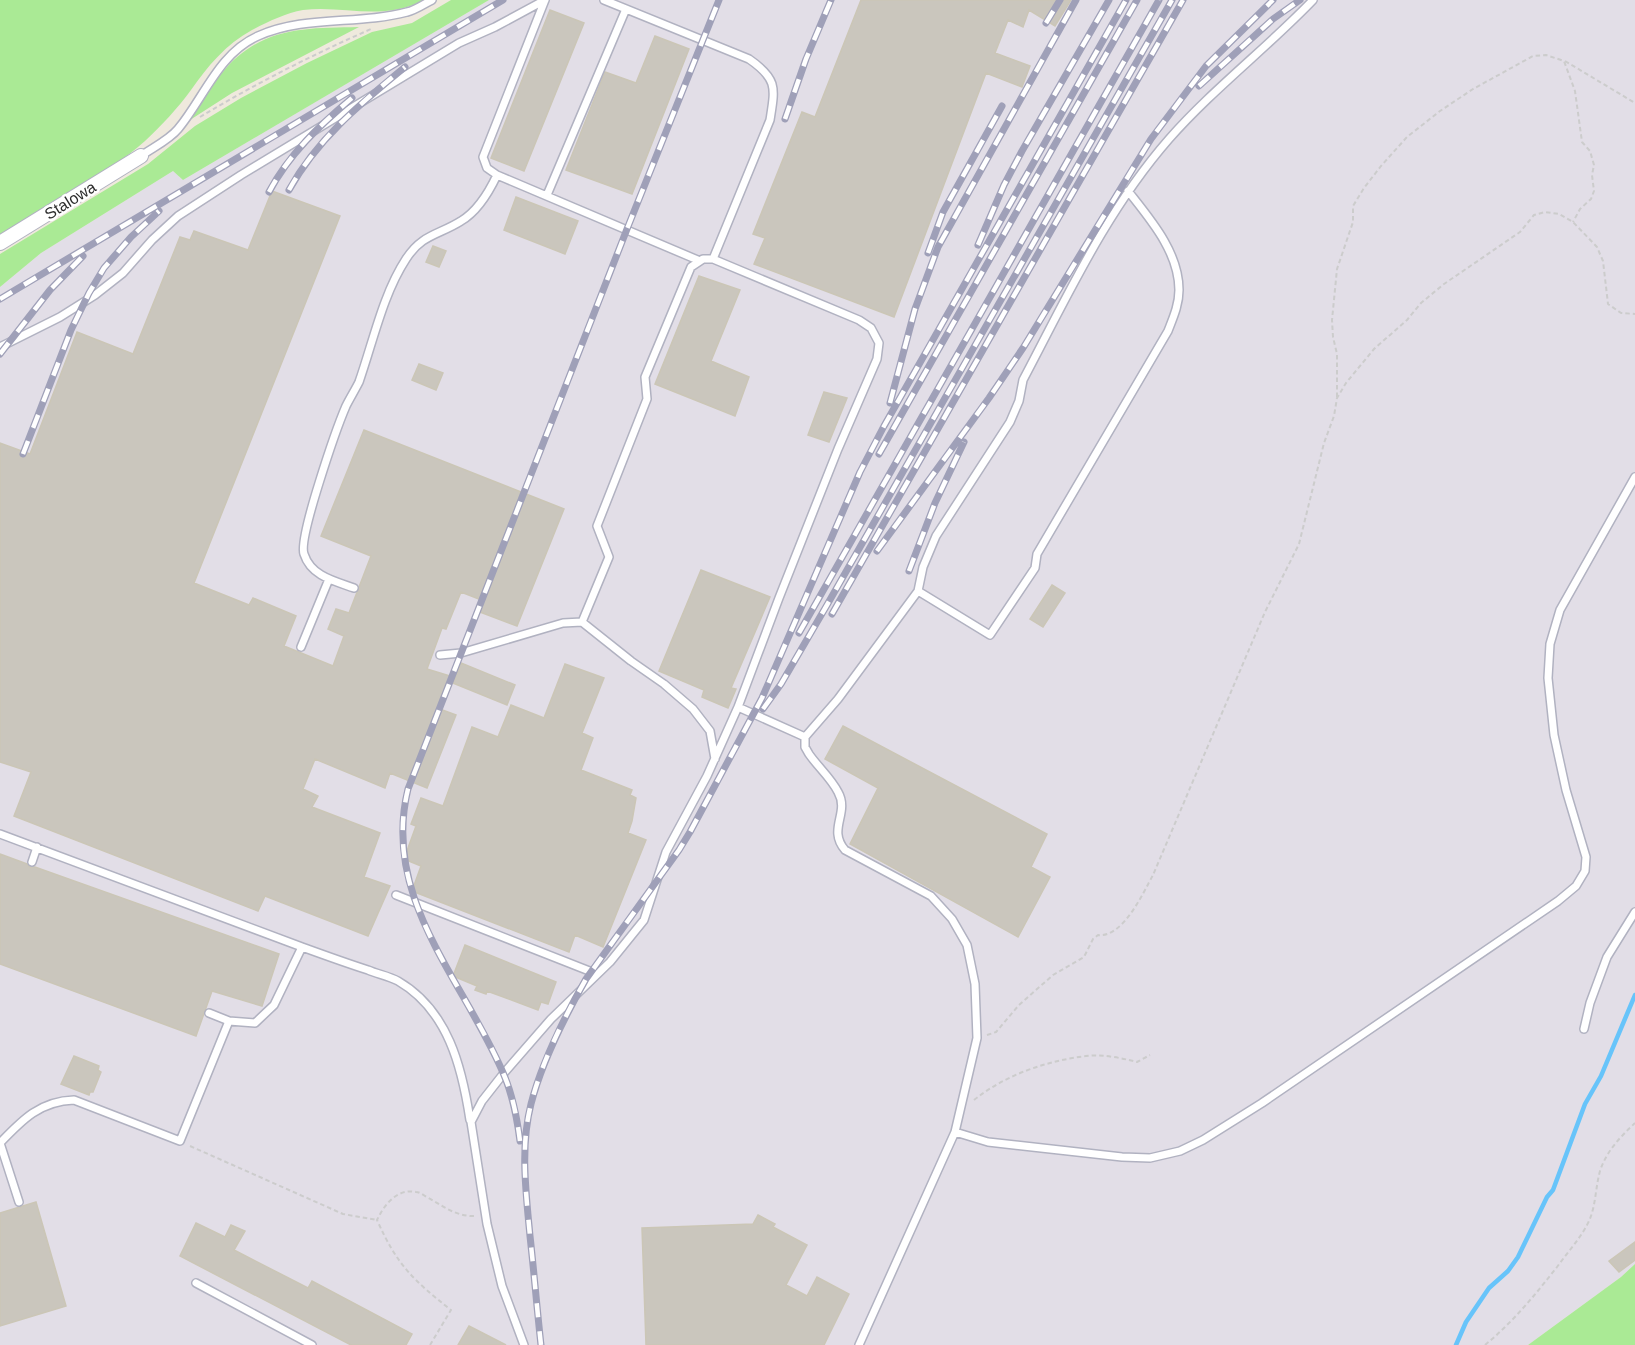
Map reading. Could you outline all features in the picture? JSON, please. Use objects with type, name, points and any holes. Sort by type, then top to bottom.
[{"type":"street","name":"Stalowa","points":[[0,243],[141,156]]},
{"type":"lane","points":[[141,156],[177,131],[216,72],[235,52],[257,36],[306,23],[357,20],[409,12],[432,0]]},
{"type":"lane","points":[[545,0],[483,157],[487,168],[497,175],[700,261]]},
{"type":"lane","points":[[0,347],[60,317],[95,296],[123,273],[152,240],[178,216],[241,175],[449,48],[545,0]]},
{"type":"lane","points":[[604,0],[749,59],[766,71],[772,82],[773,99],[770,120],[713,259]]},
{"type":"lane","points":[[859,1345],[955,1132],[977,1038],[975,984],[967,945],[952,920],[931,896],[845,850],[838,841],[837,829],[842,807],[839,792],[809,754],[805,747],[805,737],[838,699],[918,591],[922,567],[936,536],[1010,422],[1019,401],[1023,380],[1085,260],[1128,191],[1168,140],[1193,113],[1313,0]]},
{"type":"lane","points":[[547,195],[626,9]]},
{"type":"lane","points":[[354,588],[312,570],[303,552],[308,521],[346,405],[357,385],[394,280],[407,258],[418,244],[434,233],[463,220],[484,198],[497,175]]},
{"type":"lane","points":[[918,591],[990,635],[1035,568],[1037,554],[1168,331],[1176,308],[1179,289],[1173,261],[1158,230],[1128,191]]},
{"type":"lane","points":[[471,1122],[482,1101],[529,1043],[550,1019],[610,962],[644,920],[666,852],[715,759],[738,707],[833,459],[877,359],[879,343],[871,328],[859,320],[713,259],[700,261],[691,267],[645,377],[647,399],[597,526],[609,557],[582,622]]},
{"type":"lane","points":[[955,1132],[988,1142],[1122,1157],[1150,1158],[1180,1151],[1203,1140],[1262,1104],[1558,901],[1576,886],[1585,872],[1586,857],[1566,790],[1554,735],[1548,678],[1550,644],[1560,610],[1635,477]]},
{"type":"lane","points":[[301,646],[329,579]]},
{"type":"lane","points":[[440,655],[461,653],[563,623],[582,622],[693,709],[710,731],[715,759]]},
{"type":"lane","points":[[738,707],[805,737]]},
{"type":"lane","points":[[0,834],[397,981],[426,1002],[445,1030],[465,1084],[485,1215],[502,1286],[524,1345]]},
{"type":"lane","points":[[32,862],[37,847]]},
{"type":"lane","points":[[396,895],[597,974]]},
{"type":"lane","points":[[1584,1029],[1590,1003],[1607,957],[1635,912]]},
{"type":"lane","points":[[209,1013],[229,1021],[255,1023],[274,1005],[302,947]]},
{"type":"lane","points":[[20,1202],[0,1143],[19,1123],[34,1111],[59,1100],[74,1100],[180,1141],[229,1021]]},
{"type":"lane","points":[[196,1283],[312,1345]]},
{"type":"path","points":[[177,131],[239,93],[306,58],[378,26]]},
{"type":"path","points":[[977,1038],[996,1032],[1019,1005],[1053,975],[1084,957],[1092,939],[1098,935],[1105,936],[1114,932],[1139,900],[1153,875],[1265,612],[1299,544],[1324,442],[1338,398],[1337,354],[1332,320],[1337,268],[1353,222],[1353,206],[1364,188],[1407,137],[1440,111],[1473,89],[1533,56],[1546,55],[1564,61],[1635,103]]},
{"type":"path","points":[[1564,61],[1575,91],[1582,142],[1590,151],[1594,165],[1592,175],[1594,191],[1591,199],[1580,209],[1573,222]]},
{"type":"path","points":[[1338,398],[1346,384],[1374,349],[1407,320],[1421,303],[1444,284],[1520,232],[1534,216],[1545,212],[1559,214],[1573,222],[1597,247],[1603,261],[1608,304],[1621,313],[1635,314]]},
{"type":"path","points":[[960,1111],[1002,1079],[1041,1066],[1087,1056],[1137,1062],[1150,1054]]},
{"type":"path","points":[[1485,1345],[1525,1307],[1575,1243],[1588,1223],[1600,1170],[1620,1137],[1635,1123]]},
{"type":"path","points":[[180,1141],[343,1214],[377,1220]]},
{"type":"path","points":[[430,1345],[451,1310],[405,1270],[391,1250],[377,1220],[383,1207],[398,1194],[416,1192],[464,1217],[485,1215]]},
{"type":"shaded area","points":[[489,0],[1635,0],[1635,1264],[1621,1277],[1528,1345],[0,1345],[0,287],[41,253],[173,171],[183,180]]},
{"type":"green space","points":[[0,0],[424,0],[408,7],[378,12],[303,10],[270,21],[252,30],[218,57],[175,110],[137,148],[0,237]]},
{"type":"green space","points":[[451,0],[489,0],[183,180],[173,171],[41,253],[0,287],[0,254],[148,164],[195,126],[241,98],[307,63],[372,32],[412,23]]},
{"type":"green space","points":[[359,27],[232,93],[190,120],[221,74],[251,47],[283,33],[319,28]]},
{"type":"green space","points":[[1635,1264],[1635,1345],[1528,1345],[1621,1277]]},
{"type":"building","points":[[861,0],[1071,0],[1055,26],[1029,10],[1023,27],[1008,20],[995,53],[1030,66],[1022,87],[986,73],[894,317],[754,264],[765,238],[753,234],[802,112],[815,117]]},
{"type":"building","points":[[550,10],[584,23],[524,171],[491,158]]},
{"type":"building","points":[[655,36],[689,49],[632,194],[566,170],[605,72],[636,83]]},
{"type":"building","points":[[272,191],[340,216],[194,583],[249,605],[253,598],[296,616],[284,646],[333,666],[344,636],[328,629],[336,609],[349,613],[371,556],[321,536],[364,430],[564,509],[517,626],[480,612],[484,601],[461,592],[446,629],[442,628],[427,669],[450,676],[437,708],[456,715],[427,788],[390,773],[385,788],[315,759],[303,789],[318,796],[312,807],[380,833],[364,877],[390,886],[368,936],[265,896],[258,911],[14,816],[31,772],[0,762],[0,443],[30,454],[77,332],[133,354],[180,237],[190,240],[194,231],[248,250]]},
{"type":"building","points":[[516,197],[578,221],[565,254],[504,230]]},
{"type":"building","points":[[433,246],[446,251],[439,267],[426,262]]},
{"type":"building","points":[[699,276],[740,290],[711,361],[749,377],[735,416],[655,384]]},
{"type":"building","points":[[419,364],[443,373],[436,390],[412,380]]},
{"type":"building","points":[[824,392],[847,398],[829,442],[808,435]]},
{"type":"building","points":[[701,570],[770,597],[731,688],[736,689],[728,708],[702,697],[704,690],[659,671]]},
{"type":"building","points":[[1052,585],[1065,593],[1043,627],[1030,619]]},
{"type":"building","points":[[461,663],[515,685],[507,705],[453,683]]},
{"type":"building","points":[[565,664],[604,678],[582,733],[593,738],[581,770],[632,790],[630,795],[636,798],[628,833],[646,840],[603,947],[575,935],[569,952],[412,891],[421,866],[404,859],[416,826],[411,824],[421,798],[443,806],[472,727],[498,737],[511,705],[544,718]]},
{"type":"building","points":[[843,726],[1047,834],[1031,867],[1050,877],[1018,937],[850,844],[878,788],[825,759]]},
{"type":"building","points":[[0,854],[30,867],[279,954],[262,1006],[212,991],[196,1036],[0,964]]},
{"type":"building","points":[[465,945],[556,982],[548,1004],[541,1002],[538,1010],[487,991],[486,994],[475,990],[477,986],[453,976]]},
{"type":"building","points":[[74,1056],[99,1066],[98,1070],[101,1072],[93,1092],[89,1095],[61,1084]]},
{"type":"building","points":[[36,1202],[66,1306],[0,1326],[0,1213]]},
{"type":"building","points":[[758,1215],[775,1224],[773,1227],[807,1245],[786,1285],[807,1296],[817,1277],[849,1294],[824,1345],[646,1345],[642,1228],[753,1224]]},
{"type":"building","points":[[196,1223],[225,1237],[231,1225],[245,1231],[234,1250],[308,1288],[312,1281],[412,1334],[406,1345],[351,1345],[180,1256]]},
{"type":"building","points":[[1635,1242],[1635,1260],[1619,1272],[1609,1261]]},
{"type":"building","points":[[469,1326],[506,1345],[458,1345]]},
{"type":"waterway","points":[[1456,1345],[1466,1322],[1489,1288],[1508,1271],[1518,1257],[1547,1197],[1553,1190],[1585,1104],[1601,1076],[1635,995]]},
{"type":"railway","points":[[0,299],[503,0]]},
{"type":"railway","points":[[520,1141],[514,1107],[504,1075],[431,938],[416,903],[406,867],[403,829],[408,789],[719,0]]},
{"type":"railway","points":[[785,119],[806,59],[831,0]]},
{"type":"railway","points":[[1046,23],[1060,0]]},
{"type":"railway","points":[[890,403],[915,309],[938,247],[1076,0]]},
{"type":"railway","points":[[978,245],[1004,185],[1022,151],[1109,0]]},
{"type":"railway","points":[[541,1345],[527,1203],[525,1153],[531,1104],[547,1056],[586,979],[690,832],[762,698],[860,472],[884,426],[1126,0]]},
{"type":"railway","points":[[879,454],[1137,0]]},
{"type":"railway","points":[[799,633],[1159,0]]},
{"type":"railway","points":[[763,709],[781,684],[827,605],[1172,0]]},
{"type":"railway","points":[[832,614],[1183,0]]},
{"type":"railway","points":[[877,551],[1023,348],[1151,139],[1206,66],[1273,0]]},
{"type":"railway","points":[[1199,86],[1273,19],[1300,0]]},
{"type":"railway","points":[[289,190],[326,138],[405,67]]},
{"type":"railway","points":[[269,192],[286,165],[306,141],[352,98]]},
{"type":"railway","points":[[928,253],[943,212],[1002,106]]},
{"type":"railway","points":[[23,454],[71,330],[89,293],[104,268],[131,237],[159,211]]},
{"type":"railway","points":[[0,354],[50,290],[83,256]]},
{"type":"railway","points":[[909,571],[935,503],[964,442]]}]
